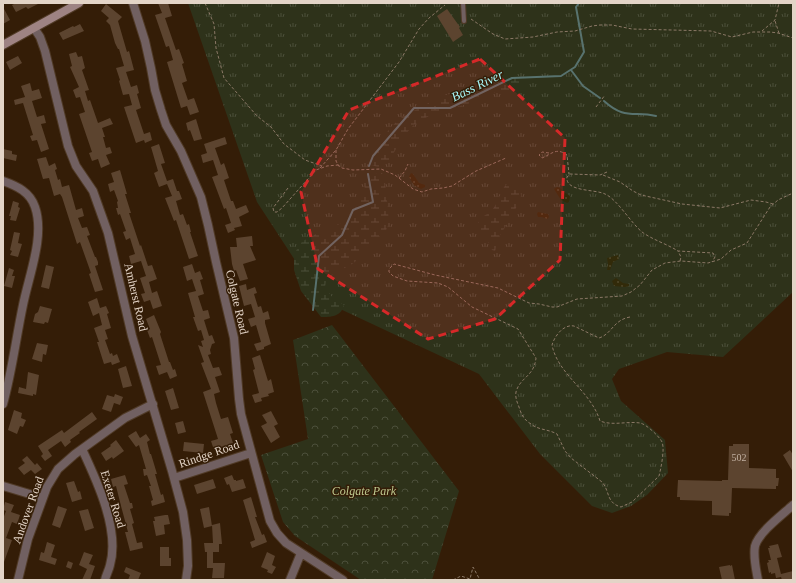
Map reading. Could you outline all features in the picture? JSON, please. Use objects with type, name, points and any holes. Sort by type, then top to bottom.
[{"type":"main road","points":[[3,45],[78,3]]},
{"type":"street","name":"Colgate Road","points":[[133,3],[145,41],[155,90],[166,125],[181,151],[200,197],[208,225],[234,338],[238,399],[270,521],[277,533],[286,543],[342,580]]},
{"type":"street","name":"Amherst Road","points":[[34,28],[46,51],[68,146],[76,166],[93,191],[108,233],[132,336],[183,512],[187,540],[188,566],[186,580]]},
{"type":"street","points":[[3,181],[14,185],[26,193],[34,205],[39,228],[37,245],[23,304],[8,388],[3,404]]},
{"type":"street","name":"Andover Road","points":[[18,580],[28,539],[51,479],[58,469],[82,449],[126,418],[152,404]]},
{"type":"street","name":"Exeter Road","points":[[82,449],[95,478],[111,528],[112,549],[110,564],[105,580]]},
{"type":"street","name":"Rindge Road","points":[[174,478],[251,453]]},
{"type":"street","points":[[3,486],[43,498]]},
{"type":"street","points":[[758,580],[754,557],[755,546],[768,528],[793,505]]},
{"type":"street","points":[[290,580],[301,553]]},
{"type":"lane","points":[[463,3],[464,21]]},
{"type":"path","points":[[205,3],[214,24],[216,48],[224,78],[284,144],[305,160],[321,167],[338,165],[346,169],[381,169],[399,178],[413,189],[424,192],[431,189],[453,186],[485,167],[506,158]]},
{"type":"path","points":[[762,32],[775,20],[779,3]]},
{"type":"path","points":[[288,188],[273,208],[274,212],[277,212],[282,208],[308,178],[321,167],[336,150],[348,129],[391,74],[419,28],[445,5]]},
{"type":"path","points":[[471,19],[492,34],[505,39],[533,37],[600,25],[632,29],[711,31],[732,37],[753,32],[780,33],[793,38]]},
{"type":"path","points":[[775,20],[780,33]]},
{"type":"path","points":[[596,107],[605,95]]},
{"type":"path","points":[[336,150],[336,161],[338,165]]},
{"type":"path","points":[[549,154],[542,152],[539,155],[542,158],[549,154],[552,152],[559,152],[567,155],[569,175],[566,182],[570,186],[608,195],[643,232],[651,238],[678,251],[713,254],[716,257],[712,262]]},
{"type":"path","points":[[399,178],[405,171],[408,164]]},
{"type":"path","points":[[569,175],[602,174],[607,172]]},
{"type":"path","points":[[602,174],[620,182],[641,195],[682,204],[717,208],[751,200],[764,201],[773,204]]},
{"type":"path","points":[[630,317],[620,320],[599,338],[574,326],[566,326],[557,335],[552,344],[562,366],[590,401],[596,410],[600,421],[614,424],[641,423],[662,441],[661,470],[659,476],[634,500],[621,507],[611,502],[605,485],[602,482],[568,454],[557,434],[535,427],[527,422],[523,417],[516,391],[522,381],[533,370],[536,358],[518,329],[472,307],[455,292],[445,286],[434,282],[407,281],[393,276],[388,272],[394,264],[435,275],[498,288],[529,303],[557,307],[576,299],[619,297],[631,292],[640,285],[648,273],[656,267],[669,262],[680,261],[697,263],[712,262],[722,259],[731,250],[747,243],[753,236],[767,210],[773,204],[793,193]]},
{"type":"path","points":[[678,251],[681,257],[680,261]]},
{"type":"path","points":[[453,580],[461,576],[470,580],[473,567],[480,580]]},
{"type":"highlighted area","points":[[480,59],[565,138],[560,260],[495,319],[428,339],[318,269],[301,192],[349,110]]},
{"type":"green space","points":[[188,3],[793,3],[793,292],[723,357],[667,352],[619,369],[612,379],[621,401],[665,440],[668,473],[647,495],[631,506],[612,513],[592,506],[540,454],[479,374],[321,300],[257,202]]},
{"type":"green space","points":[[514,75],[521,77],[517,90],[495,92],[471,103],[431,115],[410,129],[386,164],[380,167],[371,165],[373,156],[384,136],[402,117],[438,98],[452,93],[463,92],[496,79]]},
{"type":"green space","points":[[382,173],[385,179],[388,212],[388,224],[386,231],[372,242],[356,261],[329,278],[326,282],[325,288],[333,298],[344,305],[341,312],[335,316],[321,317],[301,291],[294,270],[294,255],[299,245],[303,241],[316,234],[325,233],[347,219],[361,200],[368,180],[373,174]]},
{"type":"green space","points":[[508,183],[515,183],[520,189],[521,196],[513,215],[500,235],[495,251],[492,250],[487,239],[479,231],[477,226],[482,218],[494,207],[503,189]]},
{"type":"green space","name":"Colgate Park","points":[[332,325],[459,491],[432,580],[361,580],[295,536],[283,522],[261,455],[308,439],[293,340]]},
{"type":"sand","points":[[411,173],[419,183],[425,185],[425,187],[421,189],[414,185],[409,177]]},
{"type":"sand","points":[[557,187],[570,196],[569,202],[567,203],[561,200],[554,189]]},
{"type":"sand","points":[[538,212],[548,214],[549,217],[547,219],[538,217]]},
{"type":"sand","points":[[618,255],[619,259],[613,262],[610,270],[607,270],[607,258]]},
{"type":"sand","points":[[616,278],[623,283],[629,284],[629,286],[614,286],[612,281]]},
{"type":"building","points":[[16,3],[40,3],[28,9],[26,7],[16,12],[12,5]]},
{"type":"building","points":[[158,3],[168,3],[172,16],[165,18],[176,50],[179,49],[184,63],[182,64],[187,81],[182,83],[188,100],[194,98],[199,112],[190,115],[187,106],[181,108],[167,62],[173,60],[169,46],[166,47],[155,15],[162,13]]},
{"type":"building","points":[[106,4],[122,17],[118,21],[134,70],[126,72],[131,87],[137,85],[139,93],[137,94],[141,108],[136,110],[144,134],[150,132],[152,140],[145,143],[144,140],[136,143],[124,107],[132,105],[129,94],[123,95],[119,81],[116,68],[124,66],[110,25],[106,21],[109,18],[101,11]]},
{"type":"building","points":[[3,7],[10,20],[3,24]]},
{"type":"building","points":[[447,9],[460,27],[459,28],[463,35],[453,42],[437,16]]},
{"type":"building","points":[[80,24],[84,31],[63,40],[59,33]]},
{"type":"building","points":[[76,52],[78,57],[82,56],[85,68],[82,70],[89,90],[85,91],[88,101],[90,100],[98,123],[110,118],[113,124],[102,128],[106,148],[110,147],[112,153],[106,155],[110,164],[101,168],[98,159],[92,161],[89,153],[92,152],[79,114],[85,112],[80,97],[76,98],[73,90],[79,87],[70,67],[72,66],[69,54]]},
{"type":"building","points":[[18,56],[22,63],[10,70],[6,62]]},
{"type":"building","points":[[30,83],[32,91],[39,89],[42,98],[32,101],[37,117],[44,115],[46,123],[41,124],[49,149],[41,152],[37,140],[32,141],[30,136],[33,135],[23,103],[15,105],[14,100],[25,97],[21,86]]},
{"type":"building","points":[[196,119],[202,139],[194,141],[190,130],[188,131],[186,123]]},
{"type":"building","points":[[225,137],[227,144],[215,148],[221,165],[224,163],[229,178],[224,180],[231,201],[233,201],[236,209],[246,205],[249,212],[239,217],[242,226],[234,228],[235,230],[228,233],[225,225],[231,223],[212,177],[218,175],[213,160],[203,163],[201,155],[207,153],[204,144]]},
{"type":"building","points":[[159,144],[165,163],[161,164],[167,181],[173,179],[177,191],[179,191],[182,199],[176,201],[180,215],[183,214],[187,225],[189,224],[190,232],[198,256],[189,259],[176,220],[174,221],[165,198],[172,196],[167,184],[159,187],[154,173],[158,171],[151,147]]},
{"type":"building","points":[[3,149],[12,151],[12,154],[17,155],[16,161],[3,158]]},
{"type":"building","points":[[46,157],[49,166],[55,163],[57,169],[55,170],[62,187],[69,185],[76,210],[82,208],[84,216],[78,218],[82,228],[87,227],[90,235],[87,236],[98,262],[98,265],[95,266],[103,290],[95,292],[89,274],[91,273],[80,242],[77,244],[62,197],[60,194],[54,196],[49,178],[43,179],[37,159]]},
{"type":"building","points":[[120,170],[131,213],[129,213],[140,246],[141,245],[148,266],[152,265],[157,279],[149,282],[152,293],[157,291],[162,306],[153,309],[150,300],[144,302],[141,294],[145,293],[140,278],[146,276],[141,261],[131,264],[129,256],[135,254],[130,238],[126,240],[123,232],[126,231],[120,214],[118,215],[116,208],[118,208],[118,201],[114,190],[110,192],[108,184],[114,182],[111,173]]},
{"type":"building","points":[[13,201],[19,203],[18,207],[20,208],[16,221],[10,220],[11,216],[9,216]]},
{"type":"building","points":[[14,232],[20,233],[18,243],[22,244],[18,257],[10,255],[12,251],[10,250]]},
{"type":"building","points":[[252,236],[253,246],[250,246],[256,260],[243,264],[248,279],[240,281],[236,270],[234,271],[230,247],[237,247],[236,238]]},
{"type":"building","points":[[192,264],[195,273],[200,271],[203,279],[200,280],[204,294],[198,296],[203,311],[208,310],[210,318],[204,320],[209,336],[212,335],[215,343],[212,344],[210,350],[211,354],[208,355],[213,368],[219,367],[222,375],[215,377],[220,392],[214,394],[216,403],[221,419],[228,417],[233,433],[230,434],[233,443],[214,450],[211,441],[218,439],[203,392],[211,389],[201,363],[204,362],[198,345],[203,347],[201,341],[204,340],[201,330],[198,331],[193,317],[195,317],[188,293],[196,291],[192,279],[187,281],[183,267]]},
{"type":"building","points":[[46,265],[54,267],[49,289],[41,287]]},
{"type":"building","points":[[9,268],[14,270],[12,276],[15,276],[12,288],[4,286]]},
{"type":"building","points":[[246,284],[247,290],[255,287],[257,293],[254,294],[258,307],[261,306],[263,313],[268,311],[270,319],[265,320],[265,323],[271,344],[264,347],[264,349],[257,351],[254,344],[261,342],[256,325],[251,327],[248,319],[255,317],[251,304],[244,306],[239,286]]},
{"type":"building","points":[[97,298],[100,308],[106,306],[109,313],[107,314],[111,328],[105,330],[108,339],[105,340],[110,354],[112,353],[113,356],[117,354],[120,362],[112,365],[111,362],[104,364],[94,328],[102,325],[99,313],[93,316],[88,302]]},
{"type":"building","points":[[40,306],[52,309],[48,323],[45,322],[44,324],[33,322],[35,314],[38,312]]},
{"type":"building","points":[[154,315],[161,332],[160,334],[169,362],[173,370],[175,369],[177,376],[170,379],[167,372],[159,375],[156,366],[161,365],[152,337],[150,338],[147,330],[150,329],[146,319]]},
{"type":"building","points":[[37,343],[48,345],[46,355],[43,354],[42,362],[32,359]]},
{"type":"building","points":[[260,355],[268,381],[271,379],[274,392],[268,394],[269,396],[261,398],[262,401],[255,403],[252,395],[259,393],[253,370],[255,369],[252,358]]},
{"type":"building","points":[[126,366],[132,386],[123,388],[118,369]]},
{"type":"building","points":[[28,372],[39,375],[36,395],[33,394],[33,396],[18,393],[19,387],[26,389]]},
{"type":"building","points":[[173,388],[179,408],[171,410],[165,391]]},
{"type":"building","points":[[115,394],[123,397],[120,405],[114,403],[111,412],[102,409],[107,395],[114,397]]},
{"type":"building","points":[[14,410],[22,413],[21,418],[26,420],[23,427],[20,426],[17,434],[8,430]]},
{"type":"building","points":[[271,411],[278,424],[274,426],[280,437],[271,443],[261,426],[267,423],[262,415]]},
{"type":"building","points":[[92,412],[97,419],[79,432],[80,433],[70,440],[71,442],[65,447],[61,441],[48,450],[52,456],[45,461],[41,456],[43,454],[38,446],[62,430],[64,433]]},
{"type":"building","points":[[183,421],[186,432],[178,434],[175,423]]},
{"type":"building","points":[[136,431],[140,438],[146,434],[150,440],[147,442],[157,474],[155,474],[161,495],[163,494],[165,502],[152,506],[151,501],[153,500],[149,486],[151,486],[147,475],[144,476],[143,469],[146,469],[139,445],[136,447],[128,436]]},
{"type":"building","points":[[116,440],[124,451],[113,459],[112,457],[106,461],[101,453],[111,446],[110,445]]},
{"type":"building","points":[[184,442],[204,444],[203,453],[183,451]]},
{"type":"building","points":[[733,444],[749,444],[749,468],[776,469],[776,478],[779,478],[776,489],[732,488],[731,513],[729,513],[729,516],[712,515],[712,501],[680,500],[680,497],[677,497],[678,480],[728,480],[729,446],[733,446]]},
{"type":"building","points":[[790,450],[793,455],[793,472],[783,455]]},
{"type":"building","points":[[27,456],[35,465],[37,463],[42,469],[35,474],[31,470],[24,475],[18,468],[25,463],[22,460]]},
{"type":"building","points":[[125,475],[128,484],[124,485],[133,508],[130,509],[134,523],[132,524],[137,543],[142,542],[143,548],[130,551],[125,532],[128,532],[116,486],[113,487],[111,479]]},
{"type":"building","points":[[232,475],[236,481],[243,479],[246,488],[232,492],[229,484],[227,485],[224,478]]},
{"type":"building","points":[[213,479],[216,488],[197,494],[194,485]]},
{"type":"building","points":[[74,481],[78,492],[80,491],[82,499],[72,502],[66,483]]},
{"type":"building","points":[[251,497],[257,517],[255,517],[262,535],[264,534],[267,542],[252,548],[250,542],[255,540],[243,500]]},
{"type":"building","points":[[5,502],[14,505],[11,512],[20,515],[17,524],[12,522],[6,538],[12,540],[4,562],[3,519],[6,511],[3,510]]},
{"type":"building","points":[[58,506],[67,509],[60,528],[52,525]]},
{"type":"building","points":[[209,507],[212,526],[204,528],[200,509]]},
{"type":"building","points":[[88,509],[94,528],[85,531],[79,511]]},
{"type":"building","points":[[168,515],[170,524],[164,525],[165,534],[156,536],[153,521],[155,521],[154,517]]},
{"type":"building","points":[[220,523],[222,544],[219,544],[219,552],[213,552],[213,563],[225,563],[224,578],[212,578],[213,568],[207,568],[207,552],[205,552],[204,543],[213,543],[212,525]]},
{"type":"building","points":[[47,542],[55,545],[51,557],[57,559],[55,565],[39,560],[41,552],[44,553]]},
{"type":"building","points":[[778,544],[782,557],[777,558],[781,574],[793,571],[793,580],[782,580],[781,577],[776,578],[775,573],[769,573],[767,563],[769,562],[768,560],[771,560],[768,548],[770,548],[769,546]]},
{"type":"building","points":[[160,547],[169,547],[171,566],[160,566]]},
{"type":"building","points":[[84,552],[93,555],[89,564],[95,566],[90,580],[82,580],[87,569],[79,565]]},
{"type":"building","points":[[267,552],[275,556],[272,565],[276,567],[272,574],[267,572],[268,570],[261,567]]},
{"type":"building","points":[[68,561],[73,563],[71,569],[66,567]]},
{"type":"building","points":[[732,565],[735,580],[722,580],[719,567]]},
{"type":"building","points":[[126,567],[141,573],[138,580],[128,580],[130,575],[124,572]]},
{"type":"waterway","name":"Bass River","points":[[369,166],[373,156],[414,108],[450,108],[512,78],[561,76],[575,67],[584,52],[576,7],[579,3]]},
{"type":"waterway","points":[[571,70],[583,86],[600,98]]},
{"type":"waterway","points":[[604,101],[611,107],[624,113],[656,116]]},
{"type":"waterway","name":"Bass River","points":[[313,310],[319,256],[342,235],[353,210],[373,202],[368,174]]}]
